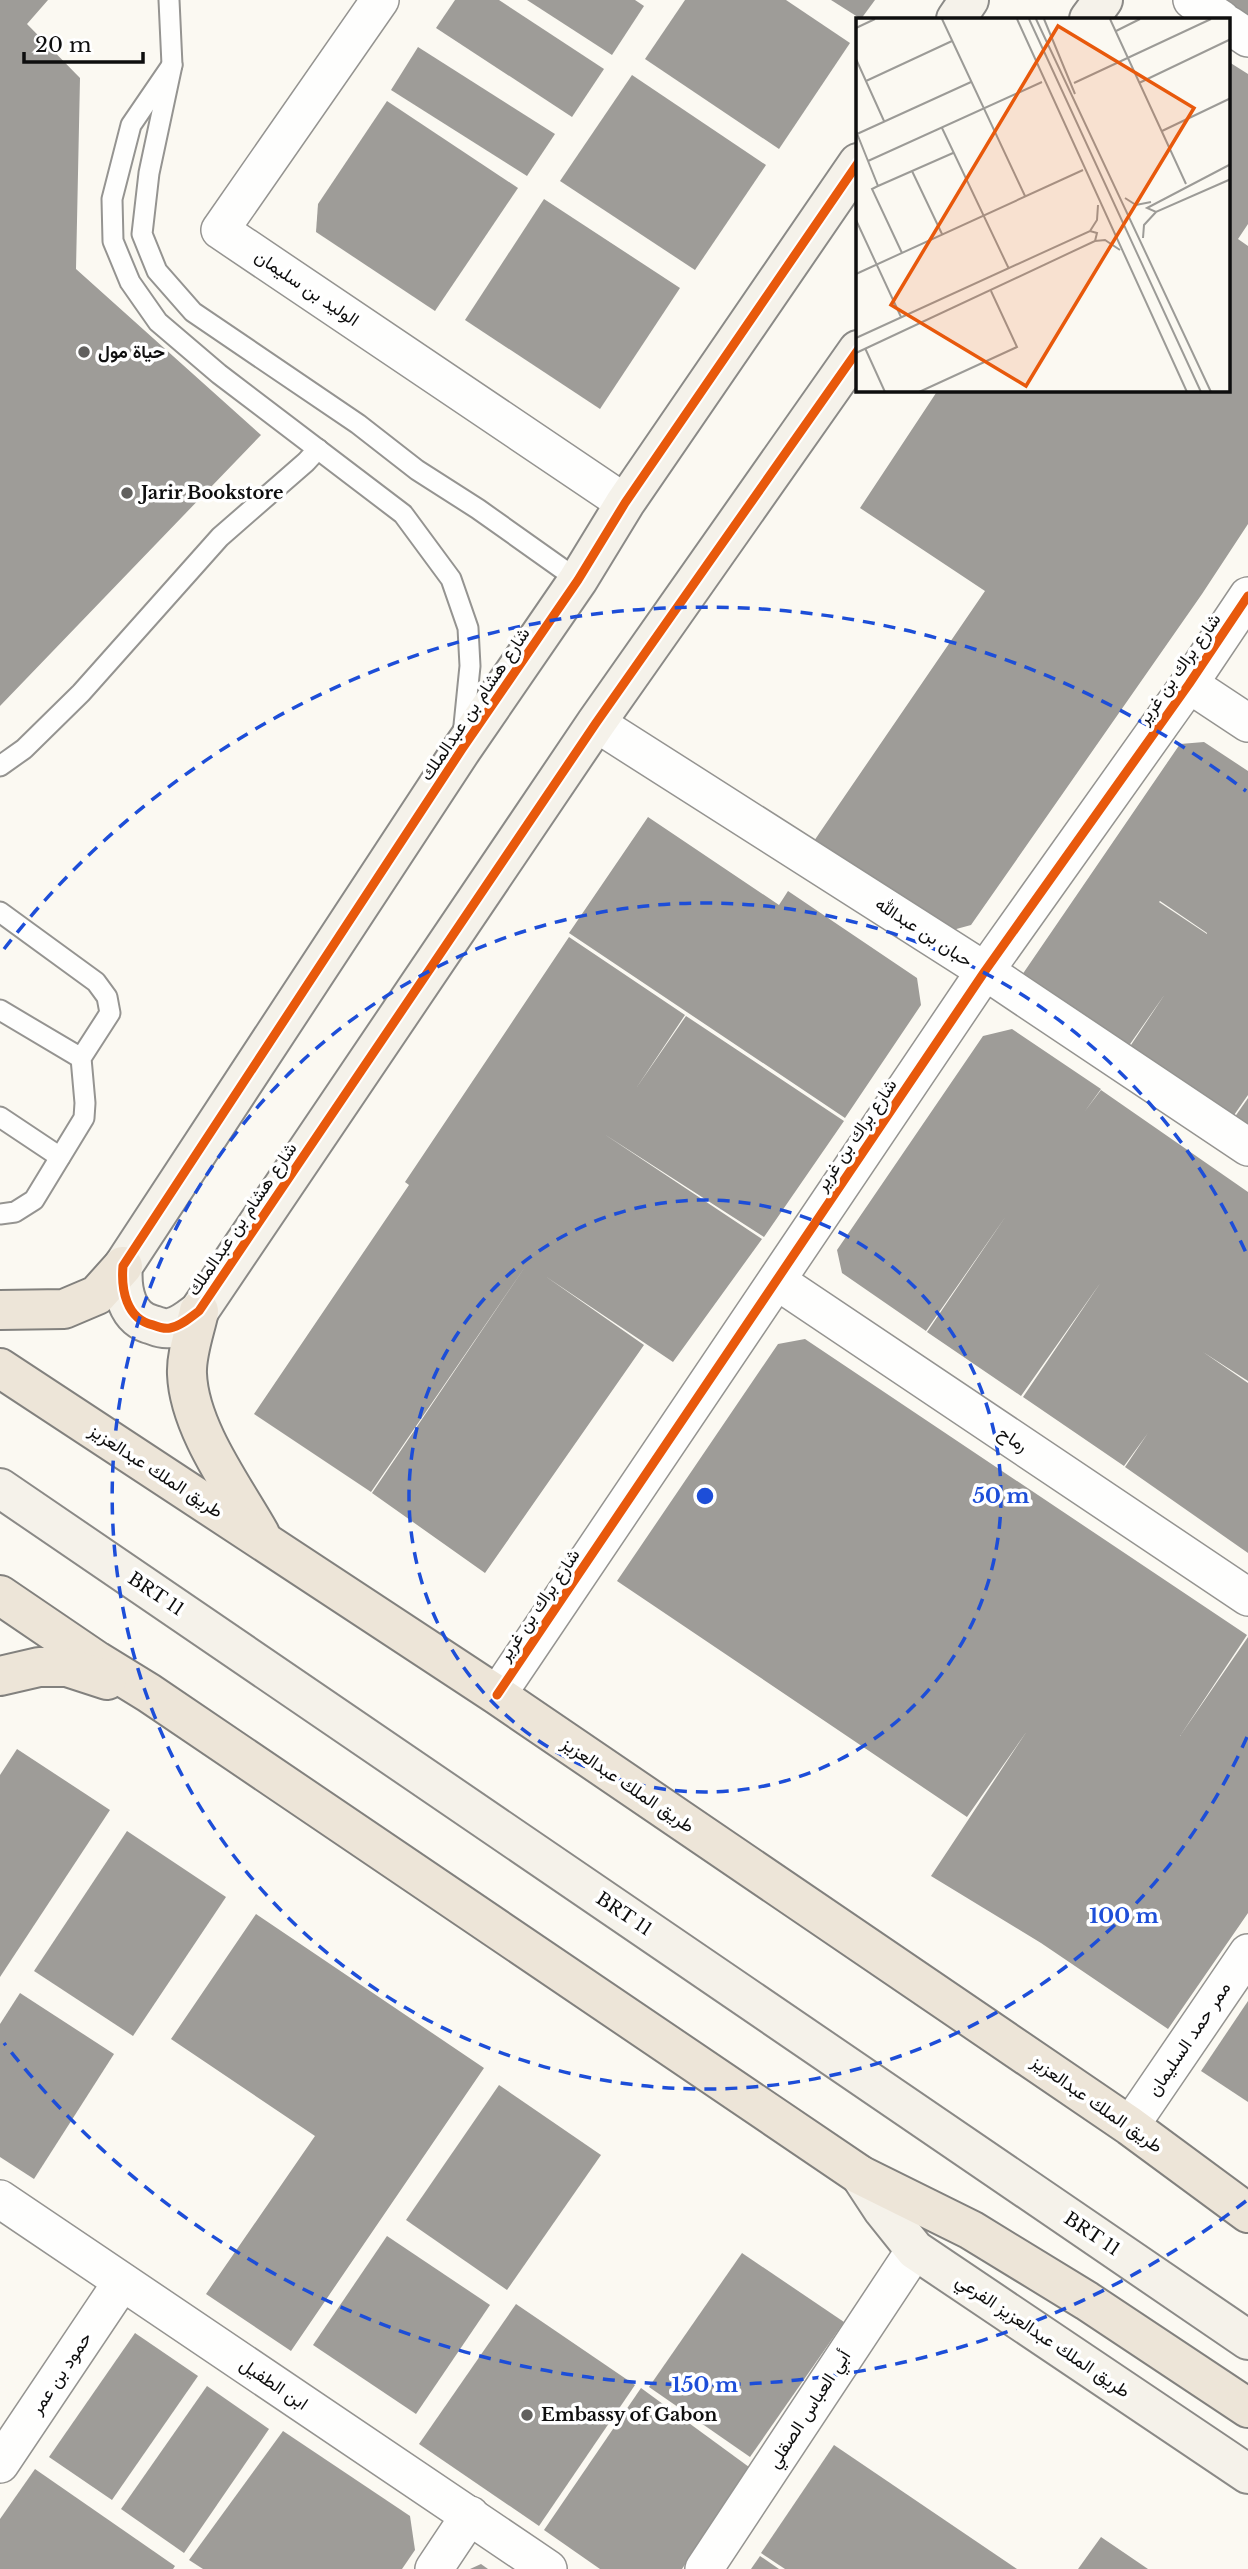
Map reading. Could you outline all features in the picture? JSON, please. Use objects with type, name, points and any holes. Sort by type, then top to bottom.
[{"type":"main road","points":[[0,1310],[64,1309],[97,1296],[123,1266]]},
{"type":"main road","points":[[199,1311],[187,1373],[195,1413],[217,1459],[265,1541]]},
{"type":"main road","name":"طريق الملك عبدالعزيز","points":[[0,1368],[497,1695],[1130,2126],[1248,2213]]},
{"type":"main road","points":[[0,1595],[860,2175],[971,2230],[1087,2301],[1248,2408]]},
{"type":"main road","points":[[0,1676],[39,1667],[67,1667],[149,1693]]},
{"type":"street","name":"الوليد بن سليمان","points":[[380,0],[220,230],[625,503]]},
{"type":"street","points":[[957,18],[969,0]]},
{"type":"street","points":[[1090,18],[1103,0]]},
{"type":"street","points":[[1192,0],[1219,18]]},
{"type":"street","points":[[1230,26],[1248,38]]},
{"type":"street","name":"شارع هشام بن عبدالملك","points":[[123,1266],[461,749],[578,580],[625,503],[856,166]]},
{"type":"street","name":"شارع هشام بن عبدالملك","points":[[199,1311],[597,723],[856,353]]},
{"type":"street","name":"شارع براك بن غرير","points":[[497,1695],[985,971],[1189,684],[1248,596]]},
{"type":"street","points":[[1189,684],[1248,723]]},
{"type":"street","name":"حبان بن عبدالله","points":[[597,723],[985,971],[1248,1147]]},
{"type":"street","points":[[123,1266],[122,1286],[129,1307],[146,1324],[169,1329],[199,1311]]},
{"type":"street","name":"رماح","points":[[777,1281],[1248,1597]]},
{"type":"street","name":"BRT 11","points":[[0,1488],[1248,2340]]},
{"type":"street","name":"ممر حمد السليمان","points":[[1130,2126],[1248,1953]]},
{"type":"street","name":"طريق الملك عبدالعزيز الفرعي","points":[[860,2175],[883,2210],[915,2250],[1248,2474]]},
{"type":"street","name":"ابن الطفيل","points":[[0,2199],[548,2569]]},
{"type":"street","name":"أبي العباس الصقلي","points":[[704,2569],[915,2250]]},
{"type":"street","name":"حمود بن عمر","points":[[0,2464],[122,2282]]},
{"type":"street","points":[[434,2569],[470,2515]]},
{"type":"lane","points":[[169,0],[172,65],[149,173],[142,234],[157,271],[193,312],[358,424],[417,471],[478,509],[578,580]]},
{"type":"lane","points":[[172,65],[131,125],[112,199],[113,241],[130,282],[158,322],[219,374],[403,514],[451,579],[468,628],[470,666],[461,749]]},
{"type":"lane","points":[[0,766],[24,749],[81,693],[220,537],[318,449]]},
{"type":"lane","points":[[0,912],[96,982],[107,998],[110,1013],[81,1058],[84,1118],[34,1200],[15,1212],[0,1214]]},
{"type":"lane","points":[[0,1010],[81,1058]]},
{"type":"lane","points":[[0,1117],[60,1157]]},
{"type":"building","name":"حياة مول","points":[[0,0],[48,0],[27,24],[80,78],[76,269],[261,435],[0,706]]},
{"type":"building","points":[[455,0],[499,0],[604,69],[572,117],[436,28]]},
{"type":"building","points":[[527,0],[635,0],[644,6],[612,55]]},
{"type":"building","points":[[685,0],[786,0],[850,43],[779,149],[645,59]]},
{"type":"building","points":[[831,0],[875,0],[859,18]]},
{"type":"building","points":[[1207,0],[1248,0],[1248,27]]},
{"type":"building","points":[[418,47],[555,134],[527,176],[391,90]]},
{"type":"building","points":[[1230,63],[1248,74],[1248,224],[1238,239],[1248,246],[1248,524],[971,925],[949,931],[814,841],[985,591],[860,508],[937,392],[1230,392]]},
{"type":"building","points":[[632,75],[766,165],[695,270],[560,181]]},
{"type":"building","points":[[387,101],[518,188],[435,311],[316,232],[318,204]]},
{"type":"building","points":[[544,199],[680,288],[600,409],[465,320]]},
{"type":"building","points":[[1204,742],[1248,771],[1248,1095],[1232,1118],[1129,1048],[1165,994],[1128,1047],[1022,975],[1180,744]],"holes":[[[1160,901],[1207,934],[1159,902]]]},
{"type":"building","points":[[648,817],[779,905],[788,891],[917,978],[921,1005],[845,1118],[569,933]]},
{"type":"building","points":[[569,937],[685,1015],[637,1087],[686,1016],[844,1121],[764,1237],[604,1134],[762,1239],[673,1362],[545,1276],[644,1345],[485,1573],[372,1493],[527,1264],[371,1492],[254,1414],[409,1185],[405,1182]]},
{"type":"building","points":[[1012,1029],[1101,1089],[1085,1111],[1101,1090],[1248,1192],[1248,1381],[1203,1352],[1248,1383],[1248,1553],[1125,1467],[1148,1433],[1124,1466],[1023,1397],[1101,1282],[1021,1396],[927,1332],[1006,1216],[926,1331],[842,1273],[837,1250],[983,1036]]},
{"type":"building","points":[[1248,1098],[1248,1128],[1234,1118]]},
{"type":"building","points":[[805,1339],[1247,1635],[1180,1736],[1248,1637],[1248,1913],[1168,2029],[1041,1943],[931,1876],[1027,1731],[967,1817],[617,1581],[778,1344]]},
{"type":"building","points":[[17,1749],[110,1810],[0,1977],[0,1775]]},
{"type":"building","points":[[127,1831],[226,1897],[133,2036],[34,1971]]},
{"type":"building","points":[[256,1914],[484,2068],[291,2351],[206,2294],[315,2136],[171,2039]]},
{"type":"building","points":[[20,1993],[114,2054],[34,2179],[0,2157],[0,2024]]},
{"type":"building","points":[[1248,2001],[1248,2102],[1201,2071]]},
{"type":"building","points":[[499,2085],[601,2155],[507,2290],[406,2220]]},
{"type":"building","points":[[387,2236],[490,2305],[416,2414],[313,2345]]},
{"type":"building","points":[[742,2253],[844,2322],[750,2457],[649,2387]]},
{"type":"building","name":"Embassy of Gabon","points":[[516,2304],[635,2385],[539,2526],[419,2444]]},
{"type":"building","points":[[135,2333],[198,2376],[112,2500],[49,2457]]},
{"type":"building","points":[[207,2386],[269,2429],[184,2553],[121,2509]]},
{"type":"building","points":[[641,2388],[749,2467],[682,2569],[600,2569],[544,2530]]},
{"type":"building","points":[[283,2431],[410,2516],[415,2550],[402,2569],[203,2569],[189,2560]]},
{"type":"building","points":[[834,2445],[1017,2569],[785,2569],[761,2553]]},
{"type":"building","points":[[35,2469],[175,2566],[173,2569],[0,2569],[0,2519]]},
{"type":"building","points":[[1101,2537],[1148,2569],[1078,2569]]},
{"type":"building","points":[[760,2556],[779,2569],[751,2569]]},
{"type":"building","points":[[481,2564],[488,2569],[470,2569]]},
{"type":"cycle path","points":[[856,166],[625,503],[578,580],[462,749],[123,1266],[127,1302],[131,1310],[144,1322],[159,1327],[174,1327],[199,1311],[596,723],[856,353]]},
{"type":"cycle path","points":[[497,1695],[985,971],[1189,684],[1248,596]]},
{"type":"place","name":"حياة مول","points":[[84,352]]},
{"type":"place","name":"Jarir Bookstore","points":[[127,493]]},
{"type":"place","name":"Embassy of Gabon","points":[[527,2415]]}]
